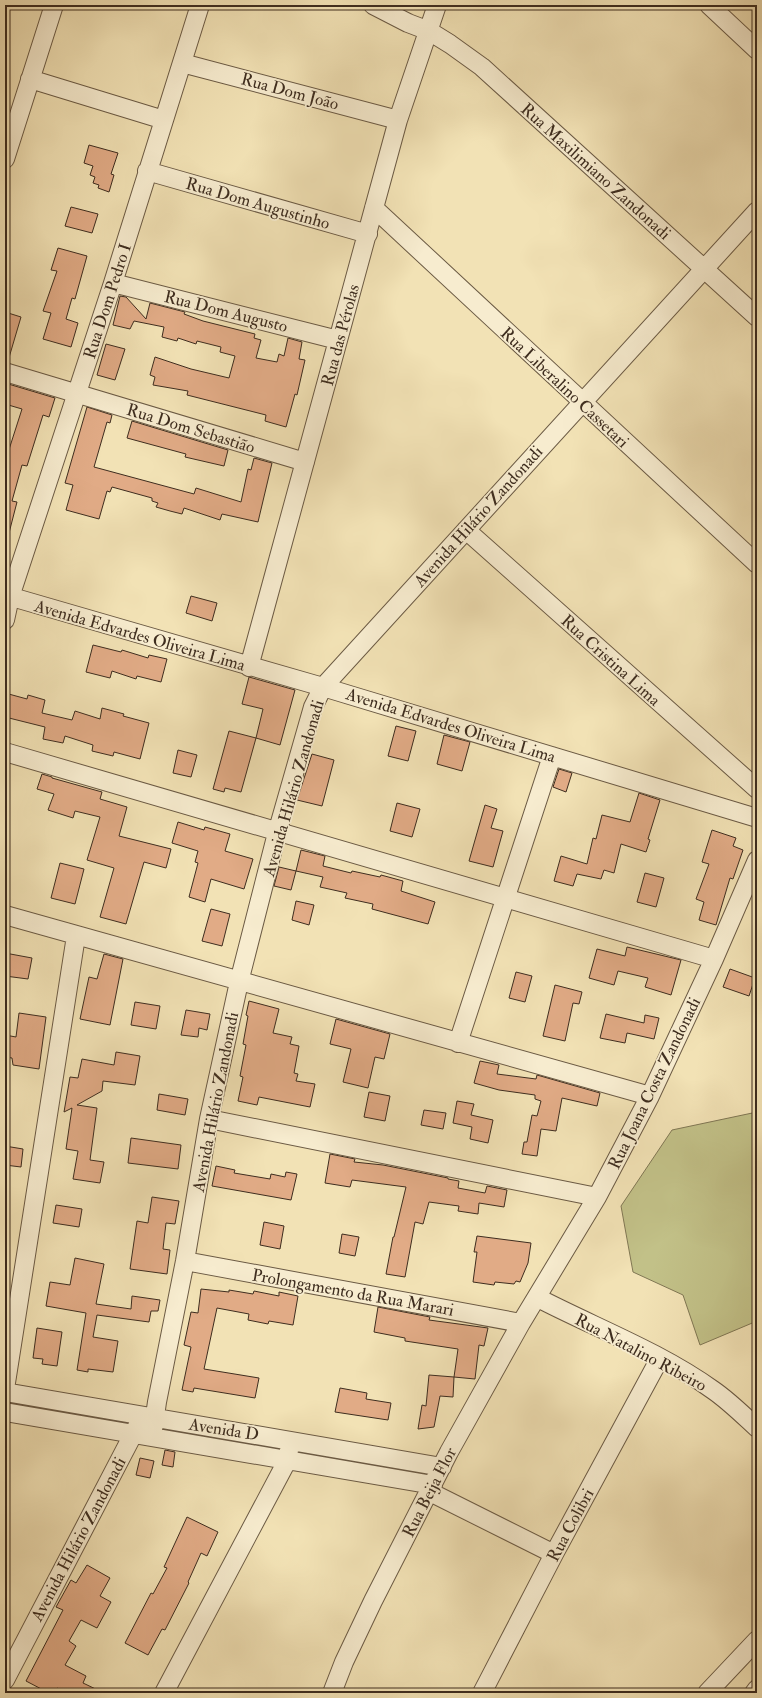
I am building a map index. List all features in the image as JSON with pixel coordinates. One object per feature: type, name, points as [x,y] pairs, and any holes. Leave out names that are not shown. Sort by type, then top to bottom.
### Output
[{"type":"street","points":[[5,159],[54,5]]},
{"type":"street","name":"Rua Dom Pedro I","points":[[5,620],[8,596],[77,394],[200,5]]},
{"type":"street","name":"Rua Maxilimiano Zandonadi","points":[[373,5],[429,32],[450,44],[482,67],[757,317]]},
{"type":"street","name":"Rua das Pérolas","points":[[249,667],[398,120],[437,5]]},
{"type":"street","points":[[709,5],[757,50]]},
{"type":"street","name":"Rua Dom João","points":[[182,63],[398,120]]},
{"type":"street","points":[[30,79],[164,120]]},
{"type":"street","name":"Rua Dom Augustinho","points":[[147,171],[368,234]]},
{"type":"street","name":"Rua Liberalino Cassetari","points":[[374,208],[757,564]]},
{"type":"street","name":"Avenida Hilário Zandonadi","points":[[152,1437],[152,1412],[185,1261],[209,1119],[239,982],[278,832],[313,707],[323,687],[757,210]]},
{"type":"street","name":"Rua Dom Augusto","points":[[113,283],[338,340]]},
{"type":"street","name":"Rua Dom Sebastião","points":[[5,372],[305,462]]},
{"type":"street","name":"Rua Cristina Lima","points":[[466,530],[757,789]]},
{"type":"street","name":"Avenida Edvardes Oliveira Lima","points":[[8,596],[249,667],[323,687],[757,818]]},
{"type":"street","points":[[5,752],[714,960]]},
{"type":"street","points":[[458,1043],[552,756]]},
{"type":"street","name":"Rua Joana Costa Zandonadi","points":[[538,1298],[597,1197],[650,1096],[714,960],[757,860]]},
{"type":"street","points":[[5,916],[650,1096]]},
{"type":"street","points":[[5,1388],[76,936]]},
{"type":"street","points":[[209,1119],[597,1197]]},
{"type":"street","name":"Prolongamento da Rua Marari","points":[[185,1261],[521,1323]]},
{"type":"street","name":"Rua Beija Flor","points":[[332,1693],[344,1662],[373,1601],[442,1467],[521,1323],[538,1298]]},
{"type":"street","name":"Rua Natalino Ribeiro","points":[[538,1298],[660,1358],[714,1390],[757,1428]]},
{"type":"street","name":"Rua Colibri","points":[[482,1693],[554,1554],[660,1358]]},
{"type":"street","name":"Avenida D","points":[[5,1392],[152,1412],[292,1440],[442,1467]]},
{"type":"street","points":[[5,1412],[134,1433],[432,1489],[554,1554]]},
{"type":"street","name":"Avenida Hilário Zandonadi","points":[[5,1680],[134,1433],[152,1412]]},
{"type":"street","points":[[164,1693],[287,1461],[292,1440]]},
{"type":"street","points":[[707,1693],[757,1640]]},
{"type":"street","points":[[754,1693],[757,1689]]},
{"type":"shaded area","points":[[757,1112],[757,1321],[700,1345],[683,1295],[633,1272],[621,1206],[672,1130]]},
{"type":"building","points":[[89,145],[118,153],[111,174],[114,175],[109,192],[98,188],[99,185],[93,183],[95,177],[90,175],[93,166],[84,163]]},
{"type":"building","points":[[71,207],[98,214],[92,233],[65,226]]},
{"type":"building","points":[[58,248],[87,256],[75,299],[72,298],[66,319],[78,323],[71,347],[43,339],[51,313],[43,311],[57,271],[51,270]]},
{"type":"building","points":[[120,296],[126,297],[146,319],[150,303],[185,312],[184,314],[203,321],[255,334],[254,338],[261,340],[256,358],[277,362],[279,354],[284,356],[288,338],[302,342],[299,359],[305,360],[297,395],[295,394],[286,427],[265,421],[266,415],[187,395],[188,391],[153,385],[155,377],[150,375],[155,357],[191,369],[229,378],[235,356],[220,352],[221,347],[197,341],[196,344],[178,338],[177,341],[162,337],[164,327],[134,321],[130,329],[113,325]]},
{"type":"building","points":[[5,312],[21,317],[8,361],[5,360]]},
{"type":"building","points":[[106,344],[125,349],[115,380],[97,375]]},
{"type":"building","points":[[5,383],[55,398],[49,417],[43,415],[27,466],[22,465],[12,501],[17,502],[9,533],[5,532],[5,462],[22,409],[5,404]]},
{"type":"building","points":[[87,407],[112,415],[110,423],[107,422],[94,467],[194,494],[196,488],[241,502],[248,469],[251,470],[254,458],[272,463],[258,522],[222,514],[220,520],[184,508],[182,514],[156,507],[158,503],[152,501],[152,498],[112,487],[110,492],[107,491],[99,519],[66,510],[73,485],[65,483]]},
{"type":"building","points":[[132,421],[228,450],[224,466],[185,457],[186,454],[127,438]]},
{"type":"building","points":[[191,596],[217,603],[212,621],[186,613]]},
{"type":"building","points":[[93,645],[121,652],[122,650],[148,658],[149,655],[167,659],[161,682],[137,676],[136,679],[112,671],[110,678],[86,672]]},
{"type":"building","points":[[249,677],[295,690],[280,745],[256,738],[263,709],[242,704]]},
{"type":"building","points":[[5,693],[27,699],[28,695],[45,700],[42,713],[72,720],[75,711],[100,719],[102,708],[124,714],[123,716],[149,723],[140,759],[114,752],[113,756],[92,751],[93,745],[65,736],[63,743],[43,739],[45,727],[5,717]]},
{"type":"building","points":[[396,726],[416,731],[408,761],[388,756]]},
{"type":"building","points":[[229,731],[256,738],[241,792],[225,788],[224,792],[213,789]]},
{"type":"building","points":[[444,735],[470,742],[462,771],[437,764]]},
{"type":"building","points":[[178,750],[197,755],[191,777],[173,773]]},
{"type":"building","points":[[312,754],[334,760],[322,806],[297,800]]},
{"type":"building","points":[[559,769],[572,773],[566,792],[553,787]]},
{"type":"building","points":[[42,774],[102,792],[100,799],[127,807],[119,836],[171,849],[166,868],[144,862],[126,924],[100,917],[114,868],[87,860],[100,817],[75,811],[73,818],[48,810],[54,794],[37,789]]},
{"type":"building","points":[[639,793],[660,800],[648,839],[650,840],[646,852],[621,844],[614,873],[604,870],[601,879],[577,874],[573,886],[554,881],[561,856],[587,864],[593,838],[596,839],[602,815],[630,822]]},
{"type":"building","points":[[397,803],[420,809],[412,837],[390,831]]},
{"type":"building","points":[[485,805],[497,809],[491,828],[503,831],[493,867],[469,861]]},
{"type":"building","points":[[178,822],[204,830],[205,827],[230,834],[225,851],[253,859],[244,889],[211,879],[205,902],[189,897],[198,863],[195,862],[198,851],[172,843]]},
{"type":"building","points":[[712,830],[736,838],[733,846],[743,850],[733,879],[730,878],[716,925],[699,920],[704,902],[696,899],[709,864],[702,862]]},
{"type":"building","points":[[301,850],[325,856],[323,866],[351,873],[352,871],[380,877],[381,875],[403,881],[401,891],[435,902],[428,924],[372,909],[373,904],[345,898],[347,893],[320,887],[323,877],[296,871]]},
{"type":"building","points":[[60,863],[84,869],[75,904],[51,898]]},
{"type":"building","points":[[279,867],[296,871],[291,890],[274,886]]},
{"type":"building","points":[[645,873],[664,878],[656,907],[637,902]]},
{"type":"building","points":[[296,901],[314,905],[309,925],[292,920]]},
{"type":"building","points":[[211,909],[230,914],[222,946],[202,941]]},
{"type":"building","points":[[627,947],[681,960],[671,995],[645,987],[648,978],[618,971],[614,985],[589,978],[597,949],[625,956]]},
{"type":"building","points":[[5,953],[32,958],[28,979],[5,976]]},
{"type":"building","points":[[104,954],[123,959],[110,1025],[80,1019],[89,977],[97,979]]},
{"type":"building","points":[[730,969],[755,978],[749,996],[723,987]]},
{"type":"building","points":[[516,972],[532,976],[525,1002],[509,998]]},
{"type":"building","points":[[555,985],[582,992],[579,1004],[573,1003],[565,1041],[543,1036]]},
{"type":"building","points":[[249,1001],[279,1009],[273,1033],[292,1037],[290,1044],[299,1046],[294,1073],[298,1074],[296,1081],[315,1084],[310,1107],[259,1097],[257,1105],[238,1101],[243,1077],[240,1076],[246,1045],[243,1044]]},
{"type":"building","points":[[135,1002],[160,1006],[156,1029],[131,1025]]},
{"type":"building","points":[[186,1010],[210,1014],[207,1030],[199,1028],[198,1037],[181,1035]]},
{"type":"building","points":[[19,1013],[46,1017],[39,1069],[13,1065],[12,1058],[5,1057],[5,1035],[16,1037]]},
{"type":"building","points":[[606,1014],[644,1023],[645,1015],[659,1018],[654,1039],[627,1033],[625,1043],[600,1038]]},
{"type":"building","points":[[336,1019],[390,1034],[384,1059],[375,1057],[368,1088],[343,1082],[351,1049],[330,1044]]},
{"type":"building","points":[[116,1052],[140,1056],[135,1085],[103,1081],[102,1091],[77,1105],[97,1108],[90,1160],[104,1162],[100,1183],[73,1179],[78,1151],[66,1149],[72,1108],[64,1112],[70,1077],[78,1078],[82,1059],[114,1065]]},
{"type":"building","points":[[480,1061],[499,1065],[497,1074],[536,1079],[537,1075],[600,1093],[597,1106],[562,1098],[556,1131],[541,1129],[537,1156],[522,1154],[524,1142],[527,1142],[532,1115],[537,1116],[541,1101],[535,1099],[535,1095],[499,1090],[474,1083]]},
{"type":"building","points":[[369,1092],[390,1096],[385,1121],[364,1117]]},
{"type":"building","points":[[159,1094],[188,1099],[185,1115],[157,1110]]},
{"type":"building","points":[[457,1101],[474,1104],[471,1115],[493,1120],[488,1143],[470,1139],[472,1127],[453,1123]]},
{"type":"building","points":[[424,1110],[446,1113],[443,1129],[421,1125]]},
{"type":"building","points":[[131,1138],[181,1145],[178,1169],[128,1163]]},
{"type":"building","points":[[5,1146],[23,1149],[21,1167],[5,1165]]},
{"type":"building","points":[[330,1154],[355,1159],[354,1162],[383,1165],[448,1178],[459,1181],[458,1188],[485,1193],[487,1186],[507,1190],[504,1207],[479,1203],[478,1214],[458,1211],[459,1206],[429,1202],[423,1224],[415,1222],[405,1277],[386,1274],[393,1237],[406,1187],[352,1180],[350,1187],[325,1183]]},
{"type":"building","points":[[216,1166],[235,1170],[234,1173],[270,1179],[271,1174],[285,1177],[286,1172],[297,1174],[291,1200],[212,1186]]},
{"type":"building","points":[[152,1197],[179,1201],[175,1224],[166,1223],[163,1249],[170,1250],[167,1274],[130,1269],[137,1221],[148,1223]]},
{"type":"building","points":[[56,1205],[82,1209],[79,1227],[53,1223]]},
{"type":"building","points":[[264,1222],[284,1226],[280,1249],[260,1245]]},
{"type":"building","points":[[342,1234],[359,1237],[355,1256],[339,1253]]},
{"type":"building","points":[[477,1236],[531,1243],[528,1263],[520,1282],[516,1281],[514,1284],[495,1282],[494,1285],[473,1282],[477,1252],[474,1252]]},
{"type":"building","points":[[75,1258],[104,1264],[96,1304],[131,1309],[132,1296],[160,1300],[158,1311],[151,1311],[149,1322],[97,1315],[93,1337],[118,1341],[113,1372],[88,1369],[88,1372],[77,1370],[86,1313],[46,1306],[50,1282],[70,1285]]},
{"type":"building","points":[[201,1289],[229,1292],[229,1290],[253,1294],[254,1291],[279,1296],[279,1292],[298,1296],[293,1325],[269,1321],[268,1324],[248,1320],[249,1314],[217,1308],[204,1369],[259,1378],[255,1398],[194,1388],[193,1392],[182,1390],[191,1347],[184,1345],[191,1312],[198,1313]]},
{"type":"building","points":[[378,1307],[430,1317],[429,1320],[488,1328],[484,1346],[479,1345],[475,1379],[454,1377],[458,1349],[405,1341],[405,1338],[374,1332]]},
{"type":"building","points":[[37,1328],[62,1332],[57,1366],[42,1364],[43,1359],[33,1358]]},
{"type":"building","points":[[429,1375],[454,1377],[453,1397],[440,1396],[434,1427],[418,1429],[422,1405],[426,1406]]},
{"type":"building","points":[[340,1388],[367,1393],[366,1399],[391,1403],[388,1420],[335,1412]]},
{"type":"building","points":[[165,1450],[175,1452],[173,1467],[162,1465]]},
{"type":"building","points":[[140,1458],[154,1461],[150,1478],[136,1475]]},
{"type":"building","points":[[187,1517],[218,1532],[207,1556],[201,1553],[188,1582],[189,1583],[165,1630],[162,1629],[148,1655],[125,1643],[151,1593],[153,1594],[167,1568],[164,1567]]},
{"type":"building","points":[[87,1565],[110,1578],[100,1596],[111,1602],[97,1628],[81,1620],[69,1641],[76,1646],[65,1665],[86,1676],[83,1683],[104,1693],[67,1693],[57,1688],[54,1693],[49,1693],[26,1681],[63,1610],[56,1607],[71,1580],[76,1583]]}]
